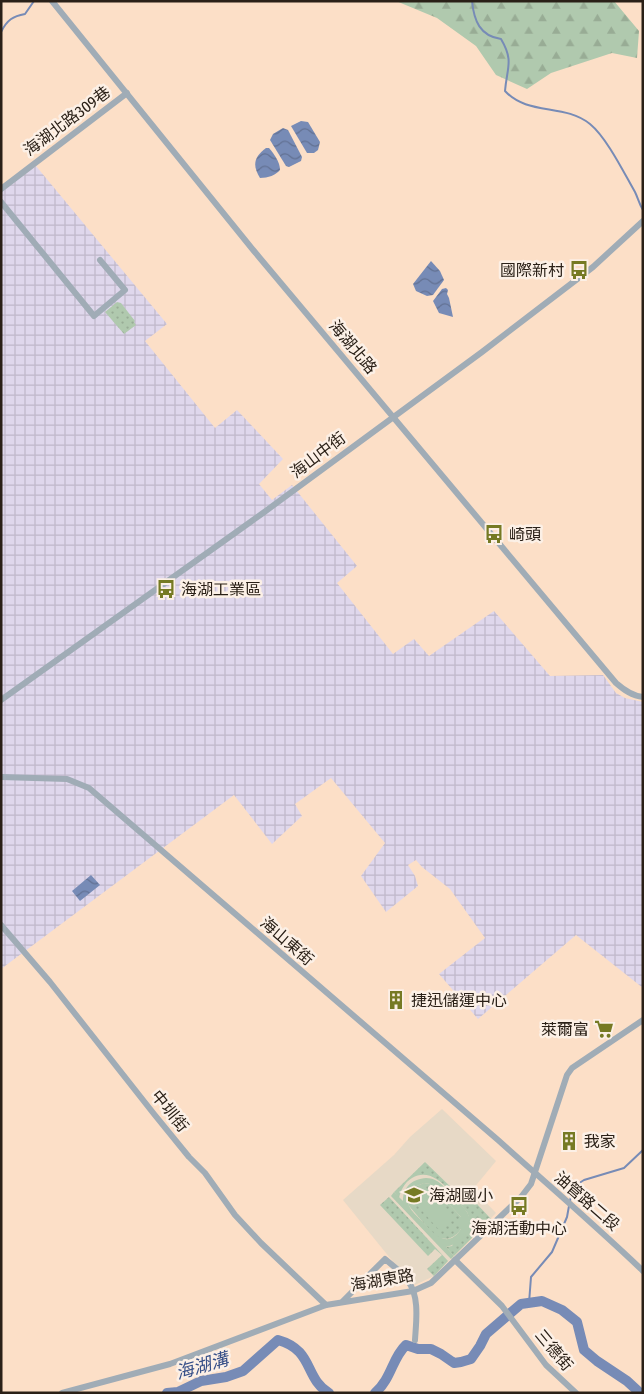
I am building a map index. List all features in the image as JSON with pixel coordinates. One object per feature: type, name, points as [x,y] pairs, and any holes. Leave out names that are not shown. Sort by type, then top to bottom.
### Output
[{"type":"street","name":"海湖北路","points":[[52,1],[254,251],[616,683],[625,691],[643,697]]},
{"type":"street","name":"海湖北路309巷","points":[[1,189],[127,93]]},
{"type":"street","points":[[1,202],[94,316],[126,290],[100,260]]},
{"type":"street","name":"海山中街","points":[[1,700],[263,513],[482,352],[593,267],[643,221]]},
{"type":"street","name":"海山東街","points":[[1,776],[67,779],[89,788],[535,1173]]},
{"type":"street","name":"中圳街","points":[[1,925],[50,982],[154,1114],[205,1173],[235,1215],[261,1243],[326,1305]]},
{"type":"street","name":"海湖東路","points":[[62,1393],[170,1364],[326,1305],[423,1288],[438,1278],[526,1192],[535,1173],[567,1075],[580,1061],[643,1020]]},
{"type":"street","name":"油管路二段","points":[[535,1173],[643,1271]]},
{"type":"street","points":[[342,1302],[385,1259],[409,1282],[413,1291],[416,1304],[415,1340]]},
{"type":"street","name":"三德街","points":[[455,1260],[502,1306],[546,1365],[576,1393]]},
{"type":"shaded area","name":"海湖工業區","points":[[36,166],[167,324],[145,341],[215,428],[237,410],[283,459],[259,484],[272,500],[292,485],[357,566],[337,583],[393,654],[414,639],[429,656],[494,611],[550,676],[603,675],[616,693],[625,698],[643,702],[643,988],[576,935],[478,1019],[439,974],[485,938],[450,889],[416,860],[408,865],[415,876],[418,886],[386,912],[361,876],[385,843],[331,778],[295,804],[302,816],[272,844],[234,795],[1,969],[1,192]]},
{"type":"shaded area","name":"海湖國小","points":[[442,1109],[496,1161],[473,1189],[496,1213],[434,1276],[415,1285],[390,1258],[343,1200]]},
{"type":"green space","points":[[396,1],[614,1],[639,31],[637,58],[612,53],[551,73],[527,89],[496,75],[476,46],[437,18]]},
{"type":"green space","points":[[117,302],[121,303],[136,325],[124,334],[105,312]]},
{"type":"green space","points":[[425,1162],[457,1193],[462,1188],[491,1219],[454,1256],[446,1247],[452,1246],[469,1217],[444,1184],[429,1175],[420,1175],[407,1182],[399,1198],[394,1192]]},
{"type":"green space","points":[[421,1179],[432,1179],[440,1183],[462,1205],[470,1218],[469,1230],[466,1235],[457,1243],[446,1247],[454,1256],[451,1259],[391,1196],[394,1192],[403,1201],[407,1187]],"holes":[[[424,1183],[430,1184],[461,1217],[461,1229],[451,1238],[446,1239],[436,1235],[409,1206],[408,1200],[412,1188]]]},
{"type":"green space","points":[[424,1183],[430,1184],[461,1217],[461,1229],[452,1237],[446,1239],[434,1235],[409,1206],[408,1200],[412,1188]]},
{"type":"green space","points":[[429,1193],[452,1218],[439,1230],[416,1204]]},
{"type":"green space","points":[[389,1197],[448,1261],[434,1276],[427,1269],[442,1255],[435,1249],[428,1256],[380,1205]]},
{"type":"water","points":[[301,121],[308,122],[320,142],[318,150],[314,153],[307,153],[291,126]]},
{"type":"water","points":[[283,128],[288,130],[302,157],[301,161],[289,167],[286,166],[270,140],[273,134]]},
{"type":"water","points":[[266,148],[269,148],[275,155],[280,170],[272,176],[260,178],[255,162]]},
{"type":"water","points":[[431,261],[440,271],[444,280],[433,295],[427,296],[416,291],[413,284]]},
{"type":"water","points":[[446,288],[453,317],[439,313],[433,301],[442,289]]},
{"type":"water","points":[[91,875],[100,885],[80,901],[72,891]]},
{"type":"waterway","points":[[1,32],[11,19],[25,14],[34,1]]},
{"type":"waterway","points":[[472,1],[474,15],[479,26],[488,35],[501,39],[505,47],[509,59],[505,91],[514,99],[524,104],[569,114],[590,124],[603,138],[615,156],[643,210]]},
{"type":"waterway","points":[[570,1201],[573,1187],[584,1180],[624,1168],[643,1150]]},
{"type":"waterway","points":[[529,1303],[531,1277],[552,1252],[567,1217],[569,1206]]},
{"type":"waterway","name":"海湖溝","points":[[375,1393],[385,1381],[401,1350],[406,1345],[418,1349],[431,1349],[454,1363],[471,1359],[486,1334],[521,1304],[542,1301],[562,1310],[577,1322],[584,1350],[627,1381],[640,1393]]},
{"type":"waterway","name":"海湖溝","points":[[167,1393],[178,1392],[201,1381],[226,1377],[243,1371],[278,1340],[298,1350],[321,1387],[329,1393]]},
{"type":"place","name":"國際新村","points":[[579,270]]},
{"type":"place","name":"崎頭","points":[[494,534]]},
{"type":"place","name":"海湖工業區","points":[[166,589]]},
{"type":"place","name":"捷迅儲運中心","points":[[396,1000]]},
{"type":"place","name":"萊爾富","points":[[604,1029]]},
{"type":"place","name":"我家","points":[[569,1141]]},
{"type":"place","name":"海湖國小","points":[[414,1195]]},
{"type":"place","name":"海湖活動中心","points":[[519,1206]]}]
